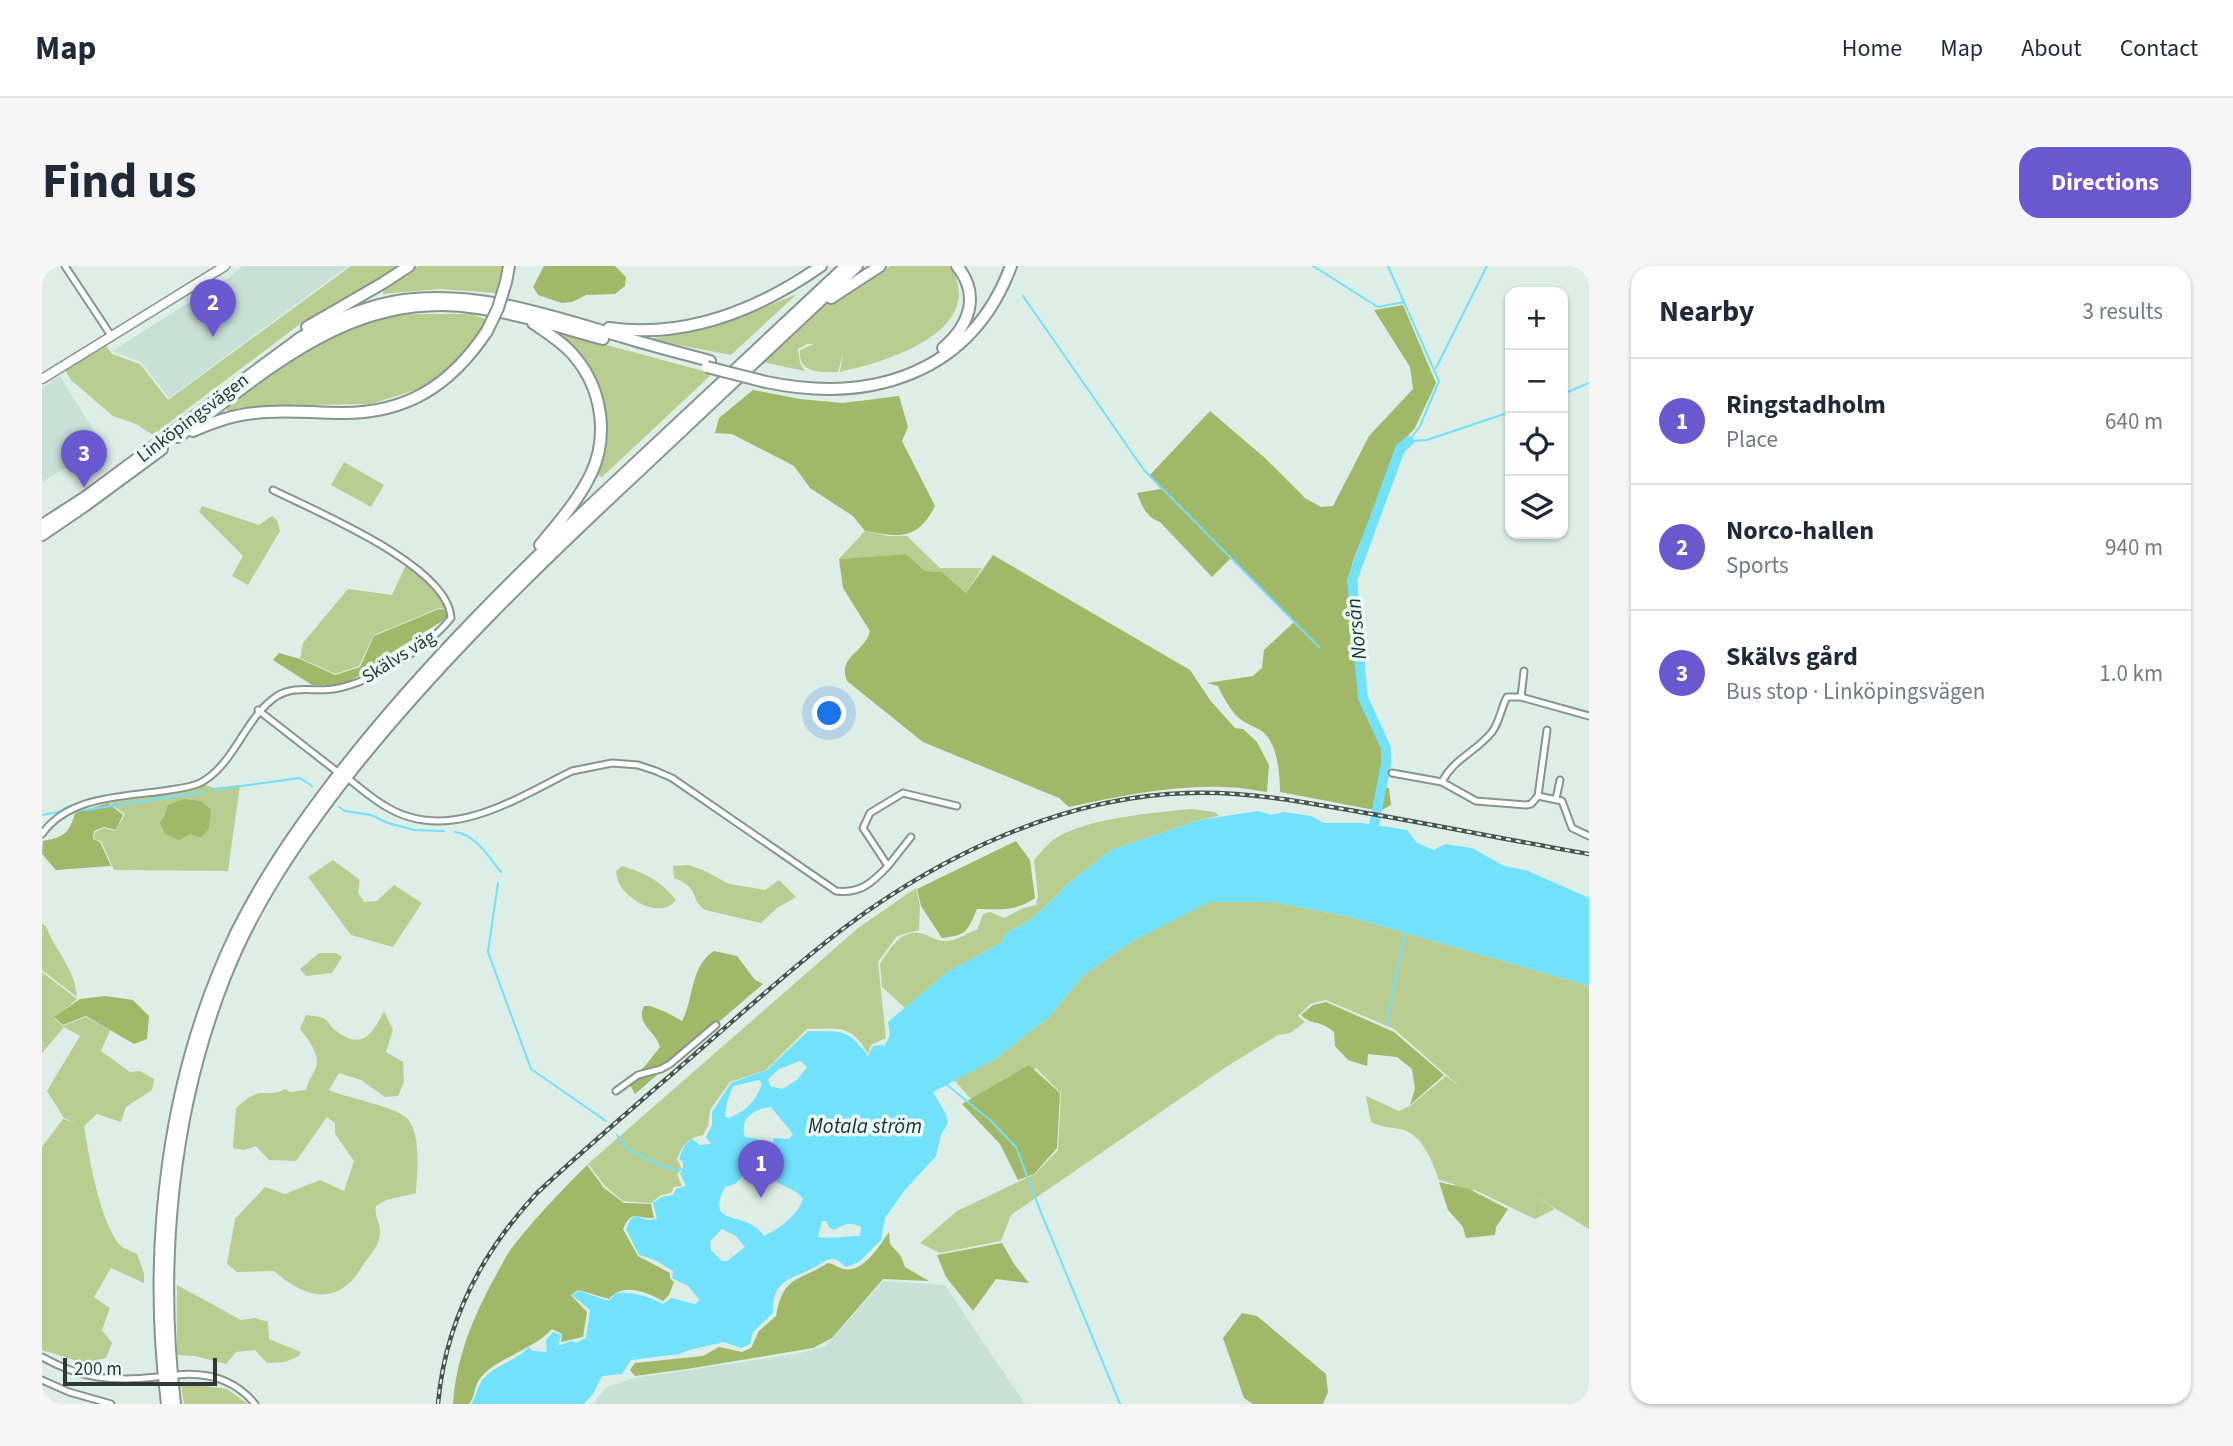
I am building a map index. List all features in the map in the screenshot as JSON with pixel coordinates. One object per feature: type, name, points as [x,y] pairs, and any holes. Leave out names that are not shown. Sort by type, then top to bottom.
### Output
[{"type":"highway","points":[[273,356],[306,327],[383,284],[409,266]]},
{"type":"highway","points":[[177,437],[225,419],[256,413],[356,413],[403,404],[429,391],[454,373],[487,331],[498,307],[509,266]]},
{"type":"highway","points":[[575,323],[615,329],[655,330],[716,320],[773,296],[821,266]]},
{"type":"highway","points":[[167,1404],[162,1362],[161,1253],[167,1176],[184,1081],[218,974],[251,904],[281,852],[320,798],[401,698],[461,632],[517,575],[846,266]]},
{"type":"highway","points":[[175,1404],[169,1338],[168,1261],[181,1136],[206,1030],[225,976],[258,907],[288,856],[378,737],[439,666],[581,525],[857,266]]},
{"type":"highway","points":[[798,322],[880,266]]},
{"type":"highway","points":[[767,379],[848,383],[879,378],[918,363],[950,341],[965,324],[969,313],[970,292],[967,281],[957,266]]},
{"type":"highway","points":[[374,310],[455,305],[478,307],[811,389],[855,389],[912,373],[942,356],[976,326],[999,294],[1011,266]]},
{"type":"highway","points":[[273,356],[318,328],[405,300],[454,298],[489,302],[575,323],[709,364]]},
{"type":"highway","name":"Linköpingsvägen","points":[[42,535],[304,344],[374,310]]},
{"type":"highway","points":[[517,575],[583,488],[598,457],[601,433],[598,401],[587,373],[565,347],[524,318]]},
{"type":"highway","name":"Linköpingsvägen","points":[[42,525],[92,492],[273,356]]},
{"type":"street","points":[[65,266],[112,337]]},
{"type":"street","points":[[42,379],[225,266]]},
{"type":"street","name":"Skälvs väg","points":[[42,834],[58,817],[80,805],[200,782],[222,764],[258,710],[279,695],[298,689],[336,688],[369,678],[403,658],[452,618],[451,610],[439,589],[428,576],[406,560],[273,490]]},
{"type":"street","points":[[1519,697],[1524,671]]},
{"type":"street","points":[[1441,782],[1453,764],[1472,752],[1490,734],[1498,722],[1507,697],[1519,697],[1589,716]]},
{"type":"street","points":[[258,710],[335,769]]},
{"type":"street","points":[[1392,773],[1441,782],[1476,801],[1531,804],[1538,796],[1547,730]]},
{"type":"street","points":[[350,780],[386,807],[408,817],[449,822],[473,817],[587,766],[612,763],[638,765],[671,778],[836,891],[865,888],[888,866],[911,837]]},
{"type":"street","points":[[1556,799],[1560,780]]},
{"type":"street","points":[[888,866],[863,828],[870,813],[903,793],[957,806]]},
{"type":"street","points":[[1538,796],[1562,801],[1572,828],[1589,836]]},
{"type":"street","points":[[616,1091],[638,1075],[670,1064],[716,1025]]},
{"type":"street","points":[[42,1357],[83,1376],[110,1380],[157,1377]]},
{"type":"street","points":[[177,1375],[194,1373],[216,1377],[240,1390],[255,1404]]},
{"type":"street","points":[[42,1380],[69,1392],[111,1404]]},
{"type":"shaded area","points":[[242,266],[348,266],[169,398],[141,362],[112,351],[228,278]]},
{"type":"shaded area","points":[[60,376],[103,446],[42,482],[42,388]]},
{"type":"shaded area","points":[[883,1281],[945,1285],[1025,1404],[593,1404],[607,1387],[635,1378],[796,1354],[826,1346]]},
{"type":"green space","points":[[351,266],[400,266],[304,321],[153,435],[136,424],[113,416],[71,380],[65,370],[106,346],[112,354],[140,364],[168,400]]},
{"type":"green space","points":[[418,266],[504,266],[497,293],[439,289],[383,294],[383,288]]},
{"type":"green space","points":[[544,266],[615,266],[626,277],[625,286],[615,294],[586,295],[572,302],[562,303],[538,295],[533,287]]},
{"type":"green space","points":[[891,266],[953,268],[959,295],[955,311],[944,326],[930,338],[893,357],[840,372],[843,353],[838,372],[806,368],[800,358],[800,350],[814,344],[798,349],[800,363],[805,371],[762,362],[825,305]]},
{"type":"green space","points":[[797,294],[731,355],[647,339],[705,327]]},
{"type":"green space","points":[[1403,305],[1436,383],[1415,428],[1398,447],[1353,561],[1348,582],[1360,697],[1382,743],[1380,787],[1389,788],[1391,805],[1380,811],[1280,792],[1278,762],[1270,741],[1264,733],[1235,714],[1218,686],[1207,683],[1253,676],[1262,668],[1264,650],[1294,622],[1231,558],[1212,577],[1160,522],[1148,514],[1137,493],[1161,489],[1149,476],[1210,411],[1265,458],[1305,498],[1321,507],[1333,506],[1369,436],[1413,389],[1410,367],[1374,310]]},
{"type":"green space","points":[[411,314],[472,314],[488,320],[459,361],[422,388],[371,404],[238,408],[229,413],[226,408],[315,346],[334,336],[374,320]]},
{"type":"green space","points":[[562,333],[707,372],[710,376],[602,477],[598,475],[606,445],[607,415],[600,390],[586,360],[559,337]]},
{"type":"green space","points":[[753,390],[800,399],[843,403],[899,396],[908,427],[902,441],[935,506],[928,517],[921,526],[906,534],[888,535],[865,531],[853,516],[810,488],[794,466],[732,434],[715,433],[719,418]]},
{"type":"green space","points":[[344,462],[384,485],[371,507],[331,485]]},
{"type":"green space","points":[[202,506],[259,525],[272,516],[277,520],[280,531],[248,585],[232,576],[243,556],[199,512]]},
{"type":"green space","points":[[865,531],[888,536],[907,536],[940,568],[982,568],[966,593],[942,572],[925,571],[906,554],[839,559]]},
{"type":"green space","points":[[906,554],[925,571],[942,572],[966,593],[993,555],[1190,670],[1210,700],[1235,728],[1243,729],[1257,742],[1269,765],[1267,792],[1229,787],[1185,788],[1127,795],[1069,807],[1059,798],[923,742],[847,681],[845,673],[849,660],[863,645],[870,631],[843,588],[839,559]]},
{"type":"green space","points":[[406,565],[426,579],[448,609],[439,608],[374,635],[359,666],[335,674],[300,658],[303,643],[348,589],[392,595]]},
{"type":"green space","points":[[439,609],[449,610],[447,618],[363,674],[340,685],[312,685],[273,660],[279,653],[335,675],[360,667],[374,636]]},
{"type":"green space","points":[[204,784],[213,788],[240,785],[228,871],[114,870],[101,841],[94,839],[95,832],[104,828],[116,831],[125,814],[109,803],[180,791]]},
{"type":"green space","points":[[184,799],[201,801],[211,810],[209,828],[201,838],[190,834],[179,840],[165,834],[160,823],[168,805]]},
{"type":"green space","points":[[108,803],[123,815],[116,830],[104,827],[94,831],[93,839],[100,842],[111,866],[56,870],[42,854],[43,841],[65,833],[75,813]]},
{"type":"green space","points":[[1191,809],[1215,812],[1219,816],[1199,820],[1111,850],[1070,882],[1043,909],[1024,924],[1006,933],[1001,943],[947,972],[905,1008],[882,987],[880,964],[893,945],[904,936],[918,933],[936,940],[952,940],[977,930],[983,914],[990,912],[1004,918],[1023,908],[1036,905],[1038,896],[1034,860],[1053,840],[1083,826],[1100,822]]},
{"type":"green space","points":[[1016,841],[1030,860],[1035,898],[1014,908],[977,909],[965,931],[942,938],[921,906],[917,889]]},
{"type":"green space","points":[[333,860],[360,880],[358,892],[364,902],[377,901],[394,885],[422,903],[393,947],[351,935],[308,877]]},
{"type":"green space","points":[[688,865],[729,884],[765,890],[779,880],[796,897],[777,908],[761,923],[705,910],[692,890],[674,878],[673,866]]},
{"type":"green space","points":[[622,866],[652,878],[676,900],[670,906],[653,908],[629,896],[618,882],[616,871]]},
{"type":"green space","points":[[916,888],[920,906],[919,930],[897,936],[878,962],[886,1038],[871,1045],[868,1054],[849,1032],[807,1029],[766,1070],[730,1082],[710,1110],[708,1126],[703,1135],[689,1140],[679,1154],[677,1159],[682,1169],[677,1174],[682,1186],[674,1187],[671,1193],[661,1195],[651,1203],[623,1201],[605,1186],[588,1164],[858,928]]},
{"type":"green space","points":[[1209,902],[1273,902],[1350,917],[1589,986],[1589,1229],[1530,1193],[1555,1209],[1535,1219],[1475,1190],[1455,1189],[1454,1184],[1439,1180],[1422,1144],[1411,1133],[1371,1122],[1366,1096],[1399,1111],[1410,1106],[1446,1076],[1461,1088],[1394,1029],[1326,1000],[1310,1004],[1298,1016],[1305,1022],[1290,1033],[1278,1035],[1229,1065],[1011,1215],[1001,1241],[940,1253],[920,1243],[957,1211],[1035,1174],[1058,1150],[1061,1093],[1036,1068],[971,1099],[954,1080],[994,1060],[1049,1017],[1083,976],[1131,942]]},
{"type":"green space","points":[[42,924],[46,926],[69,968],[77,997],[42,970]]},
{"type":"green space","points":[[714,951],[737,956],[755,980],[763,984],[635,1094],[628,1081],[660,1047],[642,1018],[644,1006],[666,1012],[682,1021],[696,974],[706,957]]},
{"type":"green space","points":[[319,953],[336,953],[342,957],[332,973],[306,976],[300,969]]},
{"type":"green space","points":[[42,972],[77,999],[54,1018],[63,1026],[86,1017],[110,1030],[101,1051],[130,1072],[140,1071],[154,1079],[152,1090],[126,1107],[121,1122],[97,1114],[84,1126],[105,1218],[118,1243],[137,1254],[144,1273],[144,1283],[111,1268],[94,1297],[110,1308],[102,1330],[112,1343],[106,1358],[84,1363],[42,1350],[42,1147],[63,1119],[76,1123],[64,1118],[47,1091],[80,1036],[64,1027],[42,1053]]},
{"type":"green space","points":[[105,996],[133,1000],[149,1016],[147,1039],[134,1044],[86,1016],[63,1025],[54,1017],[80,999]]},
{"type":"green space","points":[[1326,1002],[1394,1032],[1444,1075],[1410,1105],[1415,1089],[1412,1069],[1397,1057],[1368,1054],[1367,1066],[1348,1060],[1335,1046],[1334,1032],[1301,1015],[1313,1005]]},
{"type":"green space","points":[[384,1011],[393,1030],[386,1052],[403,1062],[404,1082],[398,1096],[385,1097],[361,1080],[339,1073],[329,1090],[405,1116],[416,1138],[416,1193],[386,1200],[376,1206],[380,1229],[377,1245],[353,1279],[339,1290],[329,1294],[310,1293],[291,1284],[274,1271],[237,1272],[227,1264],[235,1219],[265,1187],[285,1194],[320,1180],[344,1191],[354,1161],[335,1134],[335,1123],[327,1117],[296,1161],[269,1160],[256,1146],[244,1150],[233,1148],[236,1108],[258,1093],[274,1093],[285,1089],[290,1092],[306,1090],[317,1059],[300,1029],[306,1015],[323,1018],[344,1036],[359,1040],[370,1033]]},
{"type":"green space","points":[[1029,1065],[1060,1093],[1057,1148],[1034,1174],[1018,1180],[1000,1144],[962,1104]]},
{"type":"green space","points":[[587,1165],[604,1188],[624,1203],[651,1204],[654,1218],[632,1217],[623,1229],[638,1256],[670,1273],[674,1282],[669,1295],[663,1301],[642,1292],[628,1290],[609,1299],[578,1290],[571,1295],[587,1312],[583,1337],[561,1342],[562,1334],[552,1329],[483,1375],[469,1404],[453,1404],[458,1370],[467,1338],[504,1260],[532,1224]]},
{"type":"green space","points":[[1439,1182],[1469,1189],[1508,1209],[1496,1227],[1495,1235],[1466,1238],[1463,1227],[1448,1210]]},
{"type":"green space","points":[[889,1232],[890,1244],[901,1256],[905,1267],[929,1281],[883,1279],[832,1338],[813,1348],[687,1369],[635,1376],[630,1370],[635,1363],[703,1356],[719,1347],[742,1352],[751,1348],[759,1331],[776,1316],[787,1287],[828,1263],[843,1269],[857,1267],[870,1257]]},
{"type":"green space","points":[[1002,1243],[1029,1283],[996,1279],[973,1311],[946,1277],[937,1255]]},
{"type":"green space","points":[[177,1285],[241,1320],[255,1318],[268,1322],[269,1339],[301,1352],[299,1356],[285,1362],[267,1363],[255,1350],[236,1352],[226,1364],[195,1356],[177,1355]]},
{"type":"green space","points":[[1242,1313],[1257,1316],[1326,1374],[1328,1392],[1323,1404],[1253,1404],[1244,1398],[1223,1338]]},
{"type":"green space","points":[[181,1385],[227,1389],[248,1404],[184,1404]]},
{"type":"water","name":"Motala ström","points":[[1258,811],[1271,815],[1284,812],[1311,816],[1324,823],[1362,823],[1407,830],[1417,843],[1434,850],[1445,844],[1472,848],[1504,866],[1528,871],[1589,898],[1589,986],[1350,917],[1273,902],[1210,902],[1131,942],[1083,976],[1049,1017],[994,1060],[933,1092],[946,1114],[948,1123],[941,1135],[936,1156],[904,1191],[885,1218],[881,1240],[859,1262],[846,1267],[836,1260],[828,1260],[785,1282],[776,1293],[773,1313],[753,1332],[750,1344],[741,1348],[724,1342],[680,1354],[631,1360],[622,1374],[602,1376],[593,1394],[584,1404],[471,1404],[487,1375],[529,1347],[533,1351],[547,1352],[546,1340],[553,1332],[561,1335],[558,1346],[586,1338],[590,1310],[572,1295],[579,1291],[609,1301],[616,1293],[640,1295],[663,1304],[671,1298],[695,1304],[700,1300],[688,1286],[672,1278],[673,1271],[655,1260],[639,1255],[626,1229],[635,1216],[648,1220],[657,1219],[653,1203],[686,1186],[680,1173],[683,1170],[683,1162],[679,1159],[682,1150],[692,1139],[700,1145],[711,1144],[706,1137],[712,1125],[712,1112],[731,1083],[767,1070],[808,1031],[842,1033],[854,1040],[868,1056],[873,1046],[885,1045],[890,1035],[888,1022],[947,972],[1001,943],[1006,933],[1024,924],[1043,909],[1070,882],[1111,850],[1199,820]],"holes":[[[800,1061],[807,1067],[797,1080],[782,1089],[770,1086],[768,1079],[779,1069]],[[759,1080],[762,1084],[749,1105],[729,1118],[725,1117],[733,1086]],[[771,1107],[793,1134],[789,1139],[774,1138],[771,1147],[757,1139],[745,1137],[746,1120],[759,1110]],[[745,1174],[767,1175],[803,1199],[797,1211],[787,1221],[764,1236],[748,1223],[721,1212],[720,1199],[725,1187],[735,1184]],[[822,1221],[826,1221],[834,1230],[847,1224],[861,1227],[860,1236],[818,1237]],[[722,1229],[736,1236],[745,1247],[727,1261],[722,1261],[711,1250],[710,1241]]]},
{"type":"waterway","points":[[1313,266],[1378,307],[1404,302]]},
{"type":"waterway","points":[[1388,266],[1439,381],[1420,426],[1409,441]]},
{"type":"waterway","points":[[1436,368],[1487,266]]},
{"type":"waterway","points":[[1023,296],[1144,470],[1319,647]]},
{"type":"waterway","points":[[1568,392],[1589,383]]},
{"type":"waterway","points":[[1411,441],[1427,440],[1507,413]]},
{"type":"waterway","name":"Norsån","points":[[1374,825],[1386,764],[1386,748],[1363,698],[1352,580],[1400,449],[1409,441]]},
{"type":"waterway","points":[[212,790],[300,778],[312,786]]},
{"type":"waterway","points":[[78,811],[205,792]]},
{"type":"waterway","points":[[42,815],[58,812],[72,805]]},
{"type":"waterway","points":[[339,807],[414,830],[444,831]]},
{"type":"waterway","points":[[455,832],[475,842],[501,872]]},
{"type":"waterway","points":[[498,883],[488,952],[531,1069],[606,1121]]},
{"type":"waterway","points":[[1386,1025],[1405,933]]},
{"type":"waterway","points":[[946,1084],[990,1120],[1016,1147],[1120,1404]]},
{"type":"waterway","points":[[617,1135],[627,1149],[663,1167],[683,1170]]},
{"type":"railway","points":[[438,1404],[449,1345],[470,1290],[499,1239],[537,1193],[826,942],[882,901],[963,854],[1006,834],[1096,805],[1189,793],[1253,795],[1296,801],[1589,854]]},
{"type":"place","name":"Norco-hallen","points":[[213,337]]},
{"type":"place","name":"Skälvs gård","points":[[84,488]]},
{"type":"place","name":"Ringstadholm","points":[[761,1198]]}]
